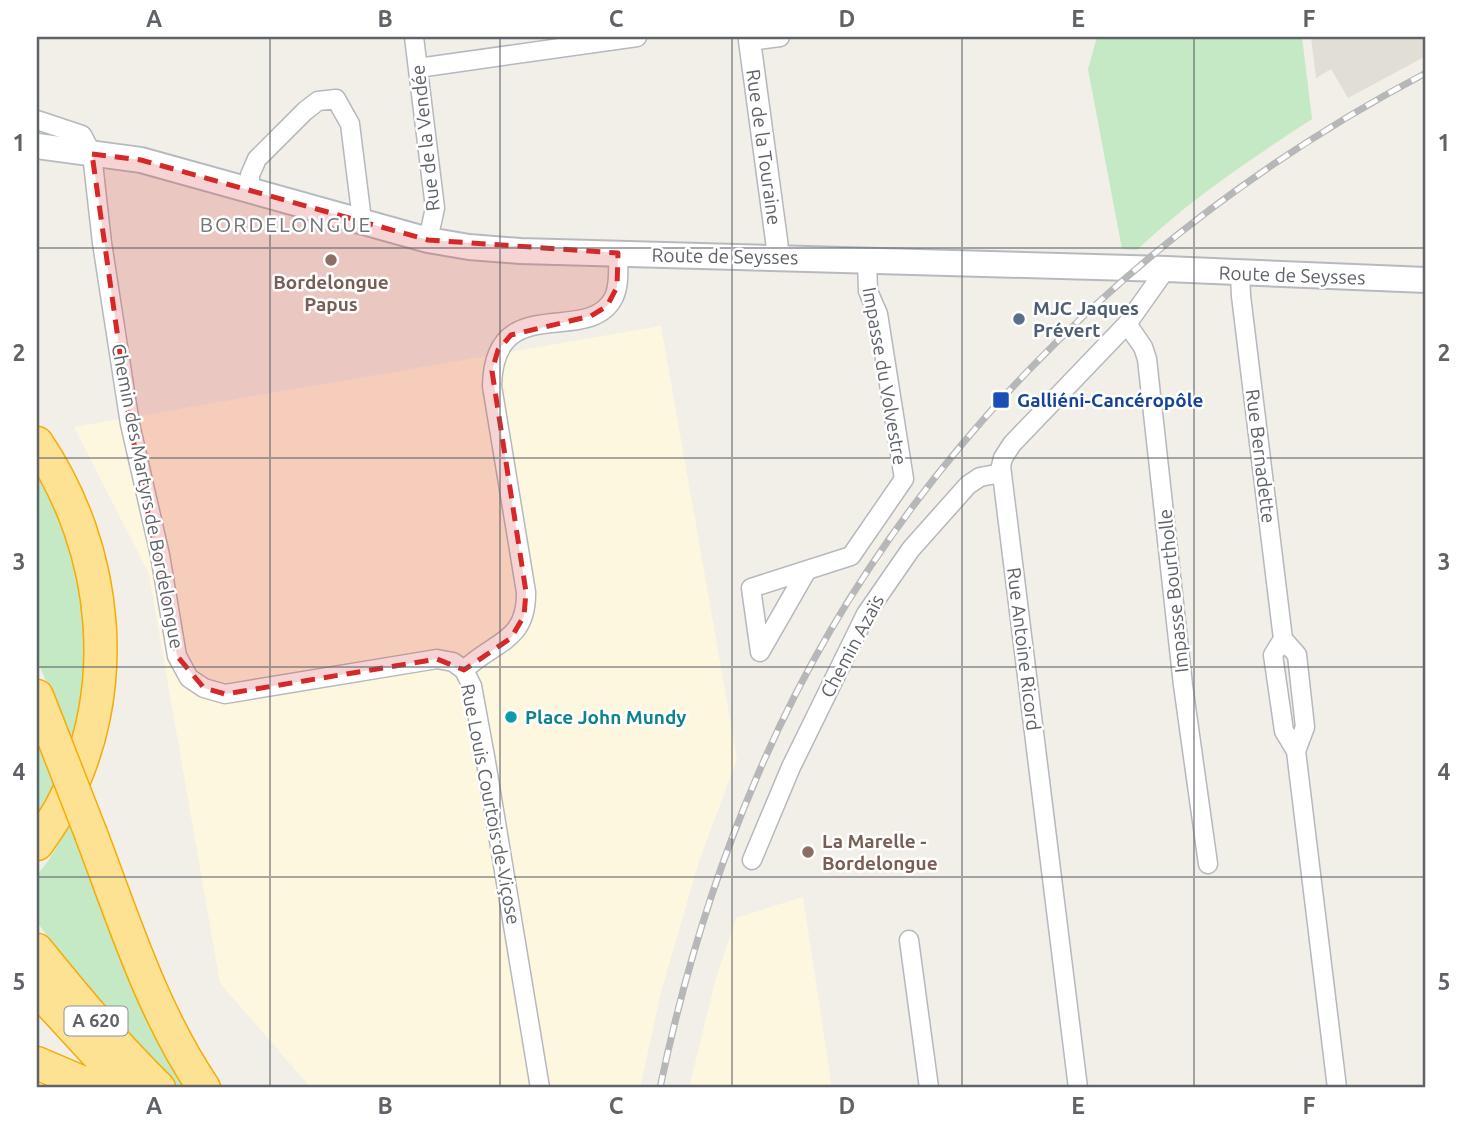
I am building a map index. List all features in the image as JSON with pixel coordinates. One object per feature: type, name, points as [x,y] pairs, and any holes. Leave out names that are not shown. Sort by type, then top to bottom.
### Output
[{"type":"highway","points":[[37,443],[70,499],[84,535],[100,614],[100,660],[98,694],[89,736],[76,775],[60,809],[37,844]]},
{"type":"highway","points":[[42,710],[162,1016],[186,1063],[204,1088]]},
{"type":"highway","name":"A 620","points":[[37,950],[76,999],[159,1088]]},
{"type":"highway","name":"A 620","points":[[37,989],[58,1015],[128,1088]]},
{"type":"highway","points":[[37,1063],[90,1088]]},
{"type":"main road","name":"Route de Seysses","points":[[37,146],[129,158],[428,240],[470,247],[520,251],[1166,269],[1426,280]]},
{"type":"street","name":"Rue de la Vendée","points":[[414,37],[435,208],[428,240]]},
{"type":"street","points":[[418,68],[637,37]]},
{"type":"street","points":[[749,39],[780,37]]},
{"type":"street","name":"Rue de la Touraine","points":[[749,39],[777,244],[776,257]]},
{"type":"street","points":[[250,191],[250,175],[257,159],[318,101],[336,99],[350,124],[361,212],[359,221]]},
{"type":"street","points":[[37,120],[82,135],[92,154]]},
{"type":"street","name":"Chemin des Martyrs de Bordelongue","points":[[92,154],[102,243],[132,437],[160,555],[177,656],[189,678],[204,688],[225,694],[437,659],[453,662],[464,670]]},
{"type":"street","name":"Rue Louis Courtois de Viçose","points":[[540,1088],[486,762],[472,686],[464,670],[510,638],[524,617],[526,605],[492,386],[492,371],[498,350],[511,335],[524,329],[600,313],[614,297],[617,287],[618,253]]},
{"type":"street","name":"Impasse du Volvestre","points":[[807,569],[851,556],[904,479],[877,314],[868,291],[867,260]]},
{"type":"street","name":"Rue Antoine Ricord","points":[[1078,1088],[1001,473],[1003,458],[1018,436],[1127,324],[1166,269]]},
{"type":"street","name":"Rue Bernadette","points":[[1240,273],[1283,639],[1297,656],[1305,727],[1296,751],[1337,1088]]},
{"type":"street","name":"Impasse Bourtholle","points":[[1127,324],[1143,347],[1147,359],[1183,685],[1208,864]]},
{"type":"street","name":"Chemin Azaïs","points":[[752,860],[797,755],[866,614],[911,550],[968,485],[980,477],[1001,473]]},
{"type":"street","points":[[909,940],[929,1088]]},
{"type":"highlighted area","points":[[92,154],[141,160],[428,240],[618,253],[617,287],[607,306],[591,316],[511,335],[498,350],[492,371],[526,592],[524,616],[511,638],[464,670],[437,659],[225,694],[204,688],[177,656],[130,424]]},
{"type":"shaded area","points":[[1311,37],[1426,37],[1426,56],[1348,98],[1331,69],[1316,78]]},
{"type":"shaded area","points":[[661,326],[737,759],[699,861],[661,992],[640,1088],[311,1088],[220,983],[149,574],[74,427]]},
{"type":"shaded area","points":[[803,897],[832,1088],[689,1088],[715,982],[736,918]]},
{"type":"green space","points":[[1097,37],[1302,37],[1312,119],[1200,197],[1137,250],[1122,249],[1088,69]]},
{"type":"green space","points":[[37,461],[78,559],[88,664],[75,733],[69,739],[37,659]]},
{"type":"green space","points":[[37,732],[56,786],[37,820]]},
{"type":"green space","points":[[71,822],[189,1088],[180,1088],[130,1038],[37,922],[37,875]]},
{"type":"railway","points":[[660,1088],[700,931],[756,779],[810,667],[874,561],[948,461],[1030,369],[1120,283],[1217,205],[1319,135],[1426,73]]},
{"type":"place","name":"Bordelongue Papus","points":[[331,260]]},
{"type":"place","name":"MJC Jaques Prévert","points":[[1019,319]]},
{"type":"place","name":"Galliéni-Cancéropôle","points":[[1001,400]]},
{"type":"place","name":"Place John Mundy","points":[[511,717]]},
{"type":"place","name":"La Marelle - Bordelongue","points":[[808,852]]},
{"type":"district","name":"BORDELONGUE","points":[[286,225]]}]
